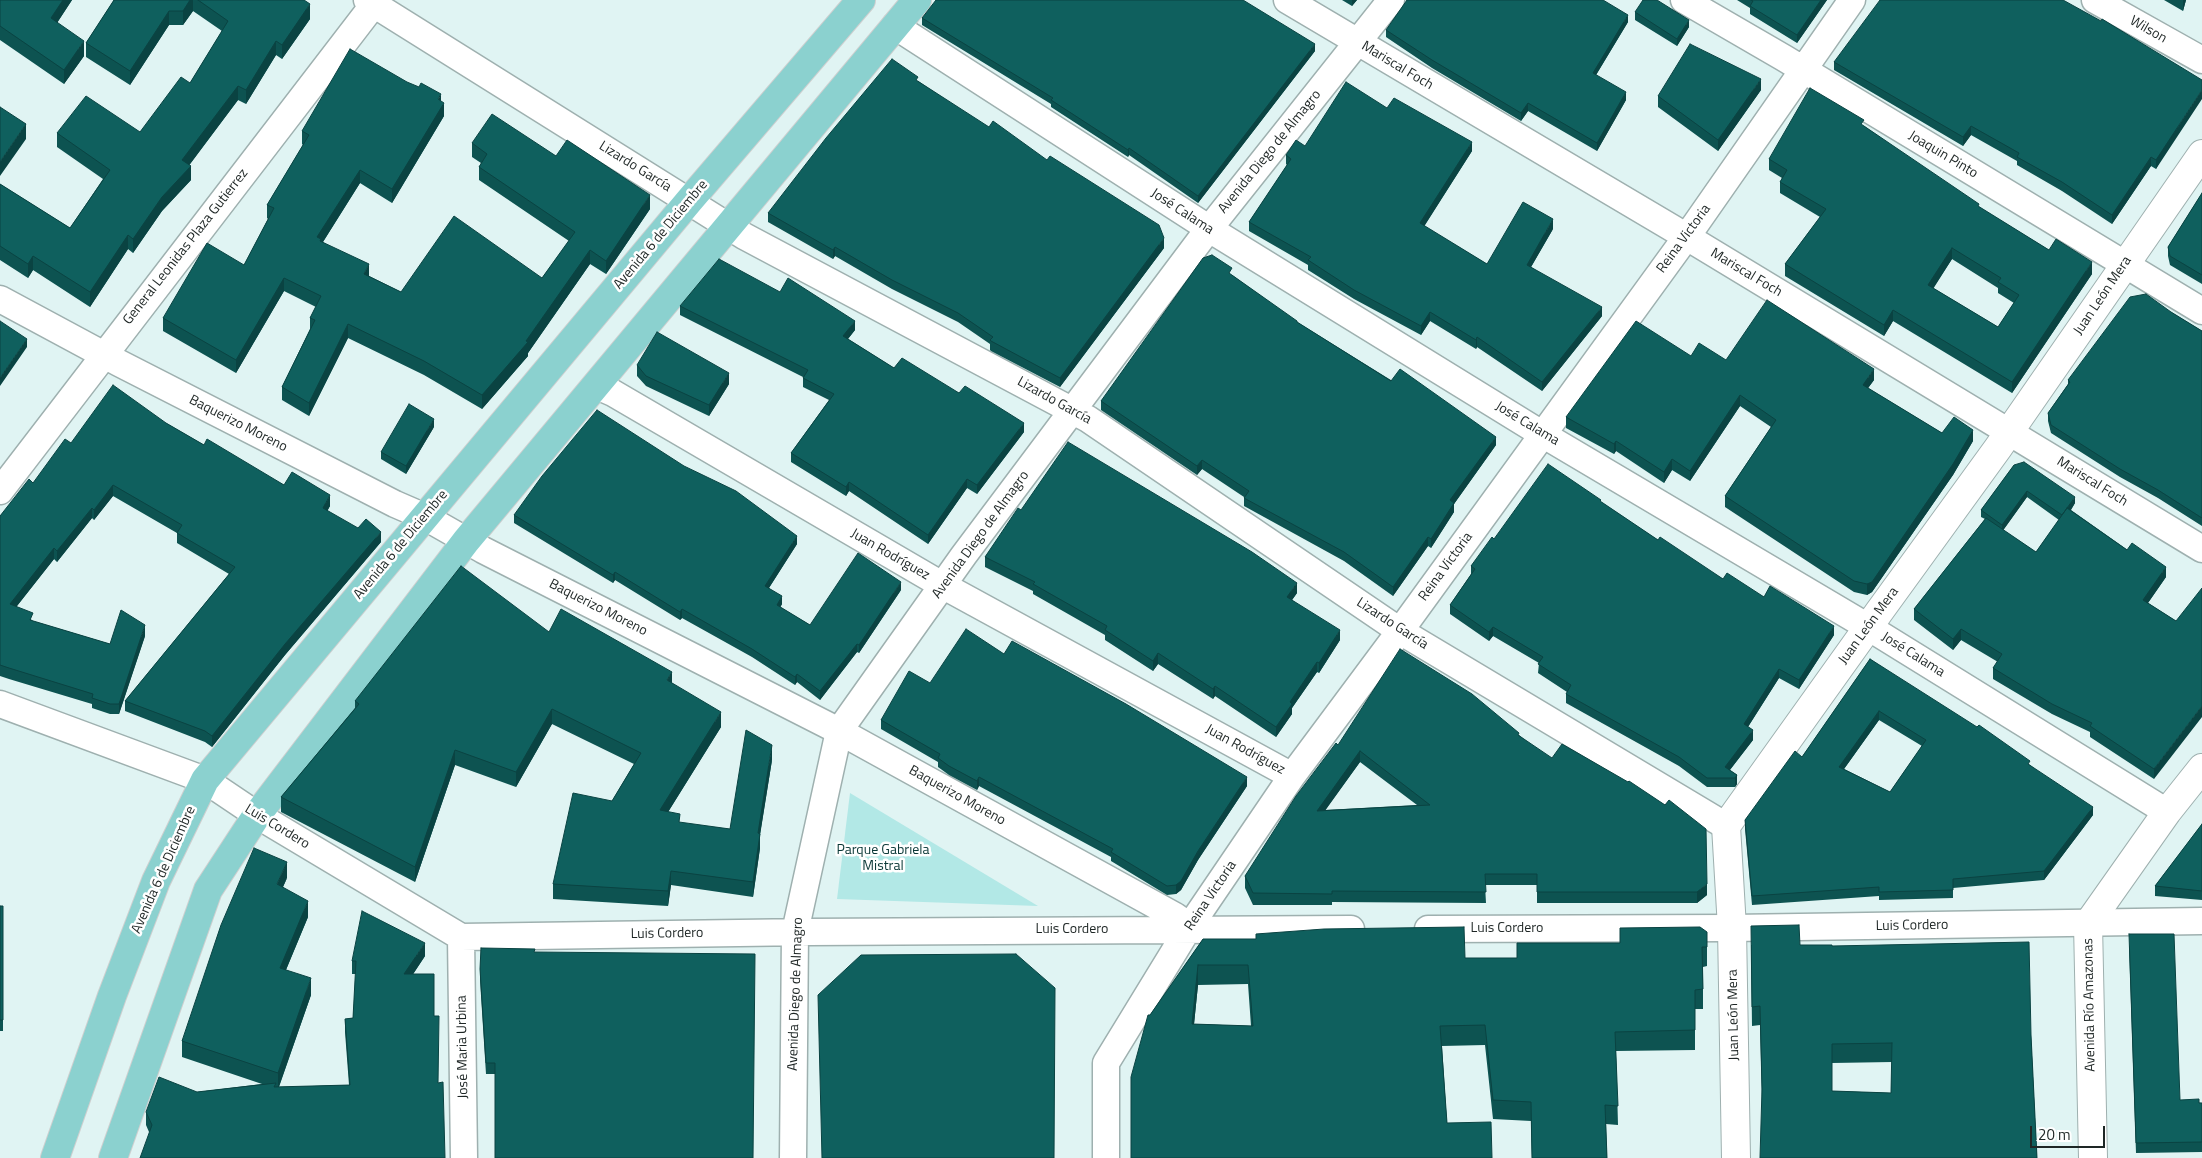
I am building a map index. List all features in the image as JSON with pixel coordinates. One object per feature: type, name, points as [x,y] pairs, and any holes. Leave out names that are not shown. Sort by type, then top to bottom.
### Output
[{"type":"main road","name":"Avenida 6 de Diciembre","points":[[55,1158],[112,996],[156,881],[205,780],[689,201],[861,0]]},
{"type":"main road","points":[[113,1158],[208,890],[257,816],[466,541],[917,0]]},
{"type":"street","name":"Mariscal Foch","points":[[1287,0],[1686,237],[2202,549]]},
{"type":"street","name":"Avenida Diego de Almagro","points":[[793,1158],[795,932],[839,731],[942,586],[1209,229],[1391,0]]},
{"type":"street","name":"Joaquin Pinto","points":[[1684,0],[2202,311]]},
{"type":"street","name":"Reina Victoria","points":[[1106,1158],[1106,1063],[1188,930],[1292,776],[1400,631],[1686,237],[1852,0]]},
{"type":"street","name":"Wilson","points":[[2095,0],[2202,60]]},
{"type":"street","name":"Lizardo García","points":[[371,2],[729,227],[1073,411],[1400,631],[1726,826]]},
{"type":"street","name":"General Leonidas Plaza Gutierrez","points":[[0,491],[371,2]]},
{"type":"street","name":"José Calama","points":[[894,26],[1209,229],[1542,434],[1868,627],[2167,812]]},
{"type":"street","name":"Juan León Mera","points":[[1736,1158],[1732,928],[1726,826],[2010,432],[2202,154]]},
{"type":"street","name":"Baquerizo Moreno","points":[[0,299],[395,504],[425,517],[466,541],[839,731],[1175,916],[1184,923],[1188,930]]},
{"type":"street","name":"Juan Rodríguez","points":[[597,386],[613,393],[942,586],[1292,776]]},
{"type":"street","name":"Luis Cordero","points":[[0,704],[205,780],[257,816],[461,937],[795,932],[1379,929]]},
{"type":"street","name":"Avenida Río Amazonas","points":[[2093,1158],[2088,924],[2167,812],[2202,768]]},
{"type":"street","name":"Luis Cordero","points":[[1408,929],[1732,928],[2202,921]]},
{"type":"street","name":"José Maria Urbina","points":[[461,937],[464,1158]]},
{"type":"green space","name":"Parque Gabriela Mistral","points":[[850,793],[1038,906],[837,899]]},
{"type":"building","points":[[0,0],[63,0],[51,18],[84,41],[64,70],[0,26]]},
{"type":"building","points":[[114,0],[190,0],[183,11],[169,11],[130,71],[86,43]]},
{"type":"building","points":[[198,0],[304,0],[310,4],[282,45],[276,41],[246,90],[238,86],[182,160],[191,166],[162,197],[133,239],[128,235],[90,292],[33,256],[28,264],[0,246],[0,184],[70,228],[110,170],[57,133],[86,96],[140,132],[181,77],[190,83],[228,21]]},
{"type":"building","points":[[936,0],[1243,0],[1315,44],[1198,196],[1129,148],[1128,150],[1051,100],[1053,98],[922,18]]},
{"type":"building","points":[[1407,0],[1603,0],[1628,15],[1593,73],[1626,92],[1597,143],[1528,103],[1521,113],[1386,30]]},
{"type":"building","points":[[1643,0],[1657,0],[1689,20],[1677,39],[1635,12]]},
{"type":"building","points":[[1751,0],[1821,0],[1797,35],[1750,6],[1753,1]]},
{"type":"building","points":[[1880,0],[2063,0],[2101,21],[2102,19],[2202,80],[2202,90],[2156,160],[2151,157],[2112,215],[2062,182],[2017,157],[2019,153],[1971,126],[1963,137],[1834,62]]},
{"type":"building","points":[[1690,44],[1761,79],[1718,140],[1658,96]]},
{"type":"building","points":[[350,49],[407,82],[419,87],[421,83],[441,94],[438,99],[444,103],[392,189],[360,170],[317,237],[321,239],[320,241],[369,264],[364,274],[401,292],[454,216],[542,278],[575,232],[479,167],[487,154],[472,143],[492,114],[556,156],[567,140],[650,195],[606,261],[590,250],[526,341],[528,342],[482,395],[424,361],[348,324],[309,403],[282,387],[315,320],[310,318],[321,296],[284,278],[236,360],[163,318],[207,243],[244,265],[274,208],[267,205],[309,135],[302,131]]},
{"type":"building","points":[[892,59],[918,77],[916,80],[989,127],[993,121],[1047,160],[1050,156],[1159,225],[1164,238],[1060,378],[991,341],[993,337],[958,313],[892,280],[835,247],[833,250],[768,213],[826,138]]},
{"type":"building","points":[[1346,82],[1387,108],[1394,98],[1472,142],[1420,223],[1487,264],[1523,202],[1553,219],[1527,265],[1602,307],[1542,382],[1477,337],[1476,340],[1430,312],[1421,326],[1354,290],[1308,260],[1311,257],[1249,222],[1291,159],[1286,155],[1296,140],[1305,146]]},
{"type":"building","points":[[1810,88],[1864,120],[1861,124],[1979,204],[1978,206],[2049,250],[2056,239],[2092,262],[2012,382],[1893,310],[1884,325],[1785,264],[1826,209],[1780,182],[1787,170],[1769,159]],"holes":[[[1952,248],[2001,278],[1998,282],[2019,295],[1998,327],[1928,285]]]},
{"type":"building","points":[[0,107],[26,124],[0,162]]},
{"type":"building","points":[[2202,193],[2202,275],[2170,256],[2168,247]]},
{"type":"building","points":[[1212,255],[1232,268],[1229,273],[1297,322],[1391,381],[1400,369],[1496,437],[1450,500],[1454,503],[1431,539],[1428,537],[1393,587],[1344,552],[1244,498],[1249,491],[1202,460],[1197,466],[1101,401],[1203,258]]},
{"type":"building","points":[[719,259],[780,292],[788,278],[855,321],[843,336],[894,368],[902,358],[959,393],[965,386],[1024,423],[977,485],[967,479],[928,535],[849,482],[846,487],[791,453],[834,394],[803,378],[808,370],[680,306]]},
{"type":"building","points":[[2146,294],[2202,331],[2202,518],[2051,425],[2048,413],[2070,382],[2068,380],[2130,297]]},
{"type":"building","points":[[1767,300],[1874,369],[1863,385],[1942,433],[1954,417],[1973,430],[1953,464],[1872,582],[1867,584],[1854,581],[1725,496],[1776,420],[1740,395],[1690,471],[1672,459],[1664,472],[1616,441],[1614,444],[1566,417],[1636,321],[1691,356],[1699,343],[1726,360]]},
{"type":"building","points":[[0,321],[27,339],[0,378]]},
{"type":"building","points":[[657,332],[729,373],[709,405],[646,376],[637,365]]},
{"type":"building","points":[[113,385],[166,423],[204,445],[207,439],[284,485],[292,472],[330,495],[323,508],[358,528],[366,519],[381,532],[285,644],[212,736],[205,731],[125,701],[235,567],[177,533],[182,525],[113,485],[94,510],[92,508],[57,551],[54,548],[10,604],[33,613],[30,620],[110,644],[121,610],[145,625],[119,704],[110,704],[92,698],[93,694],[0,665],[0,516],[29,479],[33,483],[65,439],[71,443]]},
{"type":"building","points":[[409,404],[434,419],[406,466],[381,452]]},
{"type":"building","points":[[597,410],[684,466],[736,491],[797,536],[765,586],[782,596],[777,605],[810,625],[858,553],[901,582],[859,645],[857,644],[820,691],[797,674],[795,677],[752,649],[682,609],[680,612],[615,572],[613,575],[514,515],[542,476]]},
{"type":"building","points":[[1068,442],[1252,552],[1297,583],[1287,597],[1340,630],[1319,663],[1317,662],[1290,702],[1292,704],[1276,727],[1215,686],[1213,689],[1158,653],[1153,661],[1105,630],[1107,626],[1033,584],[1035,582],[985,557],[1018,508],[1021,510]]},
{"type":"building","points":[[2024,462],[2075,497],[2062,515],[2027,491],[2002,525],[1981,510],[2014,465]]},
{"type":"building","points":[[1548,464],[1658,540],[1660,537],[1723,579],[1727,573],[1764,597],[1770,586],[1834,626],[1799,680],[1779,669],[1744,724],[1753,730],[1725,767],[1737,775],[1735,778],[1707,778],[1679,757],[1566,694],[1571,685],[1538,664],[1543,657],[1493,627],[1489,632],[1450,605],[1475,569],[1471,566],[1492,537],[1494,539]]},
{"type":"building","points":[[2067,508],[2127,550],[2132,543],[2166,567],[2143,600],[2176,621],[2202,588],[2202,706],[2154,769],[2090,726],[2092,723],[2052,704],[1993,668],[2002,654],[1961,629],[1953,639],[1914,609],[1986,518],[2036,552]]},
{"type":"building","points":[[461,566],[549,632],[561,609],[672,672],[667,680],[721,712],[660,810],[680,814],[679,822],[730,829],[746,730],[772,745],[758,833],[760,834],[753,882],[671,871],[668,891],[553,884],[573,793],[612,801],[641,753],[552,709],[516,772],[455,750],[415,867],[281,797],[359,704],[355,701]]},
{"type":"building","points":[[966,629],[1004,654],[1012,641],[1126,704],[1247,777],[1198,851],[1181,881],[1176,885],[1167,886],[1111,852],[1113,849],[979,777],[977,781],[949,766],[938,758],[940,754],[881,720],[909,671],[930,683]]},
{"type":"building","points":[[1400,649],[1472,694],[1519,733],[1518,735],[1552,758],[1562,744],[1629,781],[1665,805],[1669,800],[1706,829],[1707,884],[1697,892],[1537,892],[1537,874],[1485,874],[1486,892],[1332,891],[1332,894],[1253,893],[1245,876],[1296,796],[1336,743],[1338,745]],"holes":[[[1360,751],[1430,805],[1317,811]]]},
{"type":"building","points":[[1870,659],[1977,727],[1979,725],[2030,761],[2028,764],[2093,807],[2044,871],[1953,879],[1953,890],[1879,892],[1879,887],[1752,896],[1745,820],[1795,751],[1802,757]],"holes":[[[1879,711],[1926,740],[1890,792],[1839,767]]]},
{"type":"building","points":[[2202,824],[2202,891],[2155,886]]},
{"type":"building","points":[[254,848],[287,862],[277,884],[308,901],[280,968],[311,978],[278,1073],[182,1041],[221,925]]},
{"type":"building","points":[[0,906],[3,906],[3,1020],[0,1020]]},
{"type":"building","points":[[362,911],[425,943],[404,974],[434,974],[434,1016],[439,1016],[438,1083],[443,1082],[445,1158],[140,1158],[152,1125],[146,1112],[159,1077],[197,1092],[276,1083],[274,1087],[350,1085],[345,1019],[353,1018],[356,961],[352,961]]},
{"type":"building","points":[[1799,925],[1800,945],[2029,942],[2037,1158],[1760,1158],[1762,1089],[1760,1006],[1752,1007],[1751,926]],"holes":[[[1892,1043],[1891,1093],[1832,1091],[1832,1044]]]},
{"type":"building","points":[[1464,927],[1465,958],[1517,958],[1517,943],[1620,943],[1620,928],[1700,927],[1707,932],[1707,947],[1702,947],[1703,989],[1695,990],[1695,1030],[1615,1032],[1618,1106],[1605,1105],[1607,1158],[1532,1158],[1531,1102],[1493,1100],[1485,1025],[1440,1026],[1447,1123],[1491,1122],[1492,1158],[1131,1158],[1131,1077],[1148,1015],[1150,1015],[1203,939],[1256,939],[1256,934],[1324,929]],"holes":[[[1198,965],[1248,965],[1253,1026],[1192,1024]]]},
{"type":"building","points":[[2129,934],[2174,934],[2180,1100],[2199,1099],[2199,1103],[2202,1103],[2202,1142],[2136,1143]]},
{"type":"building","points":[[481,948],[535,949],[534,952],[755,954],[753,1158],[495,1158],[495,1063],[486,1063],[480,969]]},
{"type":"building","points":[[1016,954],[1055,988],[1054,1158],[822,1158],[818,995],[861,955]]}]
